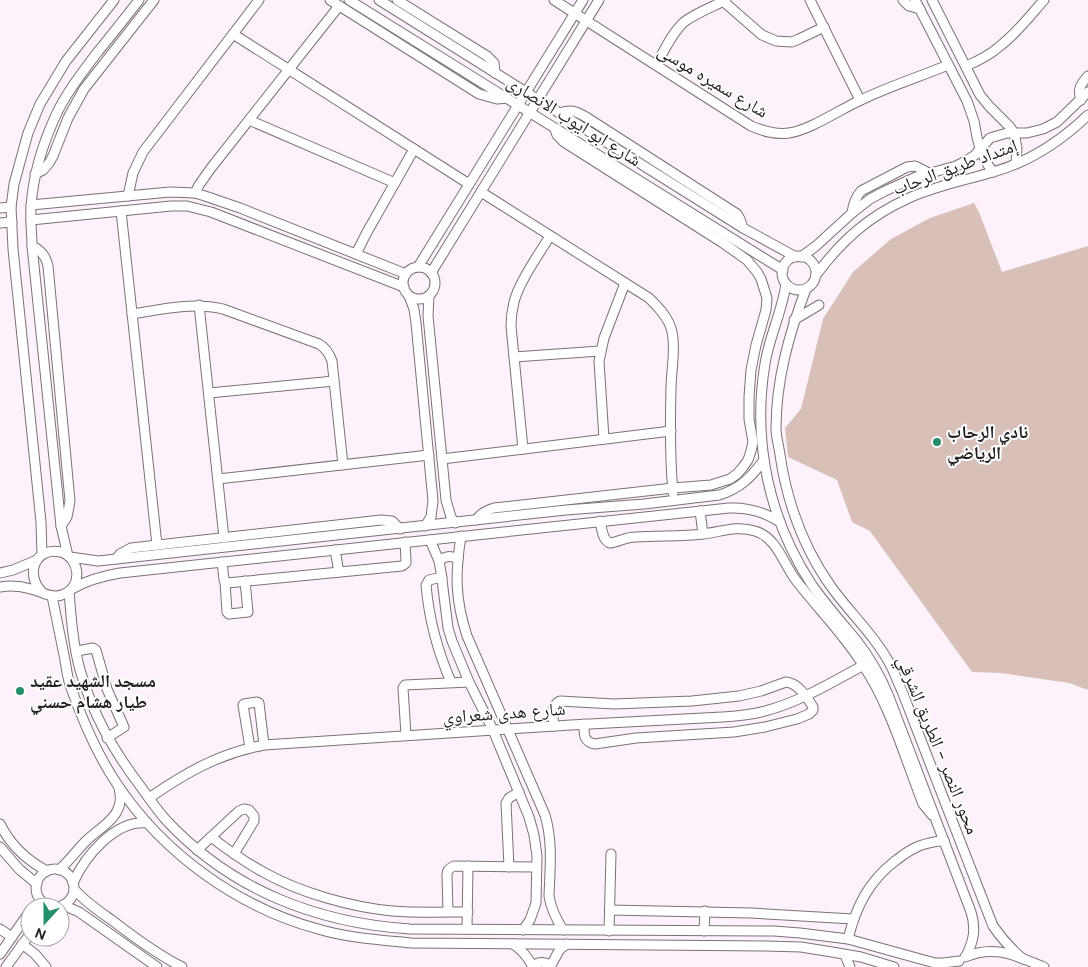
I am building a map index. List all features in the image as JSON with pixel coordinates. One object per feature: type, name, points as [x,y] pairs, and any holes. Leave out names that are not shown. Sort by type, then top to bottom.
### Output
[{"type":"street","points":[[42,592],[37,587],[32,574],[34,566],[40,558],[41,522],[13,249],[11,207],[19,161],[28,132],[40,104],[66,61],[114,0]]},
{"type":"street","points":[[139,0],[84,70],[56,114],[36,174],[31,205],[31,220],[32,246],[61,526],[69,557],[73,561],[77,575],[76,582],[71,590],[72,626],[80,668],[107,738],[124,765],[165,819],[197,850],[228,872],[262,891],[313,912],[353,922],[410,929],[774,931],[848,939],[874,945],[922,963],[960,961],[975,953],[994,950],[1044,967]]},
{"type":"street","points":[[36,174],[49,164],[68,118],[84,89],[154,0]]},
{"type":"street","points":[[128,196],[133,173],[143,152],[259,0]]},
{"type":"street","points":[[330,0],[479,94],[488,97],[507,98]]},
{"type":"street","name":"شارع ابو ايوب الانصارى","points":[[349,0],[507,98],[725,239],[782,270]]},
{"type":"street","name":"شارع ابو ايوب الانصارى","points":[[380,0],[743,228],[798,257]]},
{"type":"street","points":[[397,0],[487,56],[494,63],[495,73]]},
{"type":"street","name":"شارع سميره موسى","points":[[554,0],[751,126],[763,131],[788,133],[800,130],[860,100],[948,65]]},
{"type":"street","points":[[418,267],[583,0]]},
{"type":"street","points":[[431,273],[599,0]]},
{"type":"street","points":[[810,0],[860,100]]},
{"type":"street","points":[[903,0],[909,6],[920,10]]},
{"type":"street","points":[[915,0],[967,101],[974,121],[980,150],[993,172]]},
{"type":"street","points":[[932,0],[980,95],[1010,126],[1017,148],[1016,164]]},
{"type":"street","points":[[656,64],[674,35],[685,22],[724,1],[762,35],[776,41],[792,42],[824,27]]},
{"type":"street","points":[[966,66],[984,58],[1010,38],[1040,2]]},
{"type":"street","points":[[195,193],[210,168],[339,6]]},
{"type":"street","points":[[233,34],[469,184]]},
{"type":"street","points":[[1081,100],[1080,87],[1088,76]]},
{"type":"street","name":"إمتداد طريق الرحاب","points":[[798,257],[816,246],[852,213],[885,191],[900,183],[961,164],[980,150],[990,138],[1000,134],[1027,133],[1043,129],[1058,122],[1088,92]]},
{"type":"street","points":[[967,101],[980,95]]},
{"type":"street","name":"إمتداد طريق الرحاب","points":[[816,275],[842,243],[883,211],[911,197],[1016,164],[1049,146],[1088,116]]},
{"type":"street","points":[[248,120],[395,183]]},
{"type":"street","points":[[356,254],[414,149]]},
{"type":"street","points":[[852,213],[853,205],[860,191],[907,167],[915,166],[929,173]]},
{"type":"street","points":[[31,205],[170,192],[195,193],[240,208],[406,274]]},
{"type":"street","points":[[481,192],[649,298],[661,309],[669,322],[674,347],[671,389],[674,500]]},
{"type":"street","points":[[31,220],[171,206],[199,208],[404,287]]},
{"type":"street","points":[[0,208],[11,207]]},
{"type":"street","points":[[121,211],[157,545]]},
{"type":"street","points":[[0,223],[12,222]]},
{"type":"street","points":[[523,449],[511,326],[514,301],[518,289],[550,236]]},
{"type":"street","points":[[476,520],[481,514],[494,508],[711,485],[730,479],[737,474],[748,460],[753,442],[749,412],[751,370],[766,310],[767,298],[757,272],[725,239]]},
{"type":"street","points":[[32,246],[41,252],[48,266],[70,501],[67,517],[61,526]]},
{"type":"street","points":[[798,257],[806,258],[814,265],[816,275],[811,285],[795,290],[786,284],[782,270],[787,262],[798,257]]},
{"type":"street","points":[[424,526],[431,517],[433,501],[416,323],[410,296],[404,287],[406,274],[413,268],[418,267],[431,273],[434,278],[434,287],[429,296],[428,322],[448,509],[455,523]]},
{"type":"street","points":[[604,439],[599,370],[600,351],[625,283]]},
{"type":"street","name":"محور النصر - الطريق الشرقي","points":[[786,284],[770,343],[762,383],[761,429],[764,460],[771,497],[780,522],[814,595],[858,642],[882,680],[974,920],[975,930],[973,939],[960,961]]},
{"type":"street","name":"محور النصر - الطريق الشرقي","points":[[806,288],[794,320],[782,367],[777,407],[776,431],[788,497],[802,533],[819,567],[832,587],[870,634],[891,667],[994,926],[1001,938],[1023,959]]},
{"type":"street","points":[[410,296],[419,299],[429,296]]},
{"type":"street","points":[[794,320],[819,305]]},
{"type":"street","points":[[132,314],[199,306],[223,309],[319,344],[330,356],[343,465]]},
{"type":"street","points":[[199,306],[224,538]]},
{"type":"street","points":[[514,357],[600,351]]},
{"type":"street","points":[[209,393],[334,382]]},
{"type":"street","points":[[442,458],[671,431]]},
{"type":"street","points":[[218,480],[429,455]]},
{"type":"street","points":[[0,573],[13,570],[52,552],[58,552],[69,557],[98,561],[719,495],[743,484],[764,460]]},
{"type":"street","points":[[719,495],[722,499],[721,508]]},
{"type":"street","points":[[644,504],[648,516]]},
{"type":"street","points":[[0,587],[18,586],[30,588],[52,596],[64,594],[88,580],[106,575],[721,508],[756,510],[780,522]]},
{"type":"street","points":[[700,511],[703,534]]},
{"type":"street","points":[[116,559],[125,550],[131,548],[381,520],[392,521],[400,529]]},
{"type":"street","points":[[600,521],[604,539],[610,543],[635,536],[703,534],[735,528],[757,531],[769,537],[796,579],[814,595],[864,665],[880,695],[923,804],[936,819]]},
{"type":"street","points":[[461,536],[457,590],[463,625],[542,807],[549,832],[551,854],[550,902],[553,914],[563,930]]},
{"type":"street","points":[[430,540],[439,561],[448,628],[459,660],[493,730],[529,817],[534,836],[537,856],[535,909],[523,930]]},
{"type":"street","points":[[225,582],[402,566],[406,564],[405,542]]},
{"type":"street","points":[[335,550],[339,572]]},
{"type":"street","points":[[439,561],[448,556],[458,559]]},
{"type":"street","points":[[222,562],[227,612],[229,614],[248,612],[245,581]]},
{"type":"street","points":[[442,577],[429,580],[426,585],[436,644],[451,682]]},
{"type":"street","points":[[52,596],[69,683],[85,726],[119,788],[120,798],[118,809],[114,816],[85,841],[59,870]]},
{"type":"street","points":[[77,651],[93,648],[96,650],[107,689],[124,727],[107,738]]},
{"type":"street","name":"شارع هدى شعراوي","points":[[148,798],[206,763],[226,755],[264,745],[744,715],[765,711],[805,697],[864,665]]},
{"type":"street","points":[[406,736],[403,688],[405,684],[469,682]]},
{"type":"street","points":[[554,726],[553,708],[560,701],[614,704],[692,701],[739,696],[786,682],[795,685],[811,704],[813,710],[809,714],[797,719],[750,730],[636,738],[594,744],[586,739],[584,724]]},
{"type":"street","points":[[250,748],[244,704],[259,703],[264,745]]},
{"type":"street","points":[[644,703],[646,721]]},
{"type":"street","points":[[700,718],[702,734]]},
{"type":"street","points":[[116,784],[147,823],[208,877],[261,908],[299,924],[328,932],[411,943],[765,946],[802,948],[861,958],[894,967]]},
{"type":"street","points":[[509,867],[506,803],[509,798],[519,792]]},
{"type":"street","points":[[197,850],[241,810],[246,809],[251,811],[254,821],[234,854]]},
{"type":"street","points":[[70,900],[82,865],[88,857],[110,836],[123,827],[135,823],[147,823]]},
{"type":"street","points":[[0,824],[11,843],[19,852],[48,871]]},
{"type":"street","points":[[534,836],[549,832]]},
{"type":"street","points":[[211,837],[234,854],[266,873],[287,884],[315,894],[356,905],[393,911],[468,912]]},
{"type":"street","points":[[848,939],[853,919],[865,895],[872,883],[886,868],[906,852],[919,846],[944,840]]},
{"type":"street","points":[[0,847],[19,869],[37,884]]},
{"type":"street","points":[[949,855],[964,850]]},
{"type":"street","points":[[609,931],[611,854]]},
{"type":"street","points":[[448,912],[447,875],[448,871],[454,866],[536,867]]},
{"type":"street","points":[[468,866],[468,929]]},
{"type":"street","points":[[38,896],[37,884],[40,876],[51,870],[67,873],[74,886],[86,901],[160,955],[182,967]]},
{"type":"street","points":[[353,922],[356,905]]},
{"type":"street","points":[[70,908],[79,912],[157,967]]},
{"type":"street","points":[[610,910],[705,911],[853,919]]},
{"type":"street","points":[[704,931],[705,911]]},
{"type":"street","points":[[0,954],[20,925]]},
{"type":"street","points":[[410,929],[411,943]]},
{"type":"street","points":[[0,930],[12,937]]},
{"type":"street","points":[[513,944],[525,953],[533,967],[537,963],[542,962],[547,963],[550,967],[560,949],[567,944]]},
{"type":"street","points":[[6,967],[20,947]]},
{"type":"street","points":[[26,947],[46,967]]},
{"type":"street","points":[[845,955],[850,967]]},
{"type":"shaded area","name":"نادي الرحاب الرياضي","points":[[974,203],[1002,272],[1088,246],[1088,690],[1069,683],[1001,673],[972,672],[870,531],[852,522],[837,480],[788,457],[785,428],[801,409],[823,319],[853,272],[891,239],[930,218]]},
{"type":"place","name":"نادي الرحاب الرياضي","points":[[937,442]]},
{"type":"place","name":"مسجد الشهيد عقيد طيار هشام حسني","points":[[20,691]]}]
